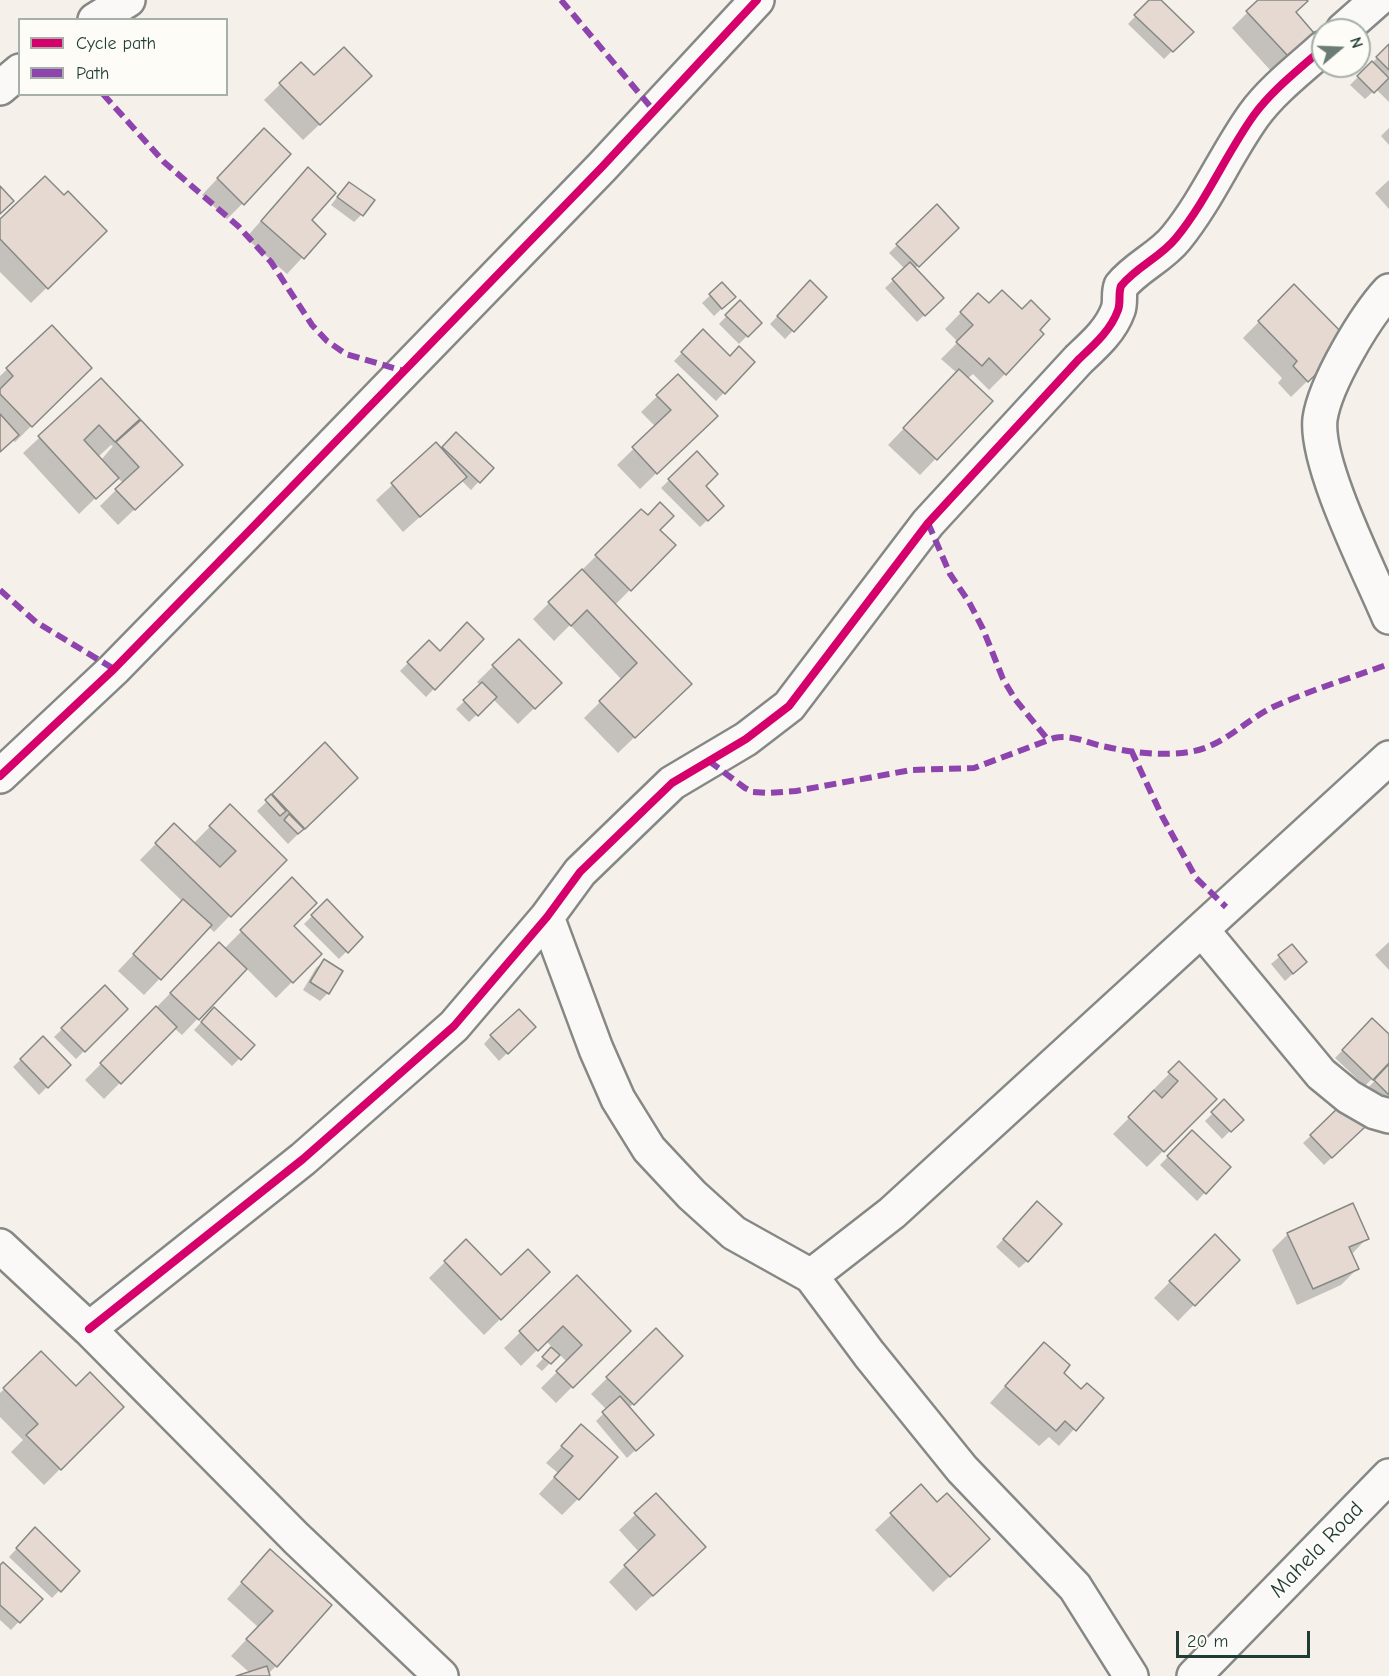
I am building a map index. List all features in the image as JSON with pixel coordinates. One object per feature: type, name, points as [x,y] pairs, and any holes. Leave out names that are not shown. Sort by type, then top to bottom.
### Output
[{"type":"street","points":[[97,18],[128,0]]},
{"type":"street","points":[[0,776],[114,669],[254,526],[602,167],[757,0]]},
{"type":"street","points":[[1357,18],[1377,0]]},
{"type":"street","points":[[89,1329],[303,1159],[454,1026],[547,917],[580,872],[672,783],[746,739],[789,706],[928,523],[1102,337],[1119,308],[1121,286],[1168,248],[1197,210],[1253,116],[1267,99],[1311,59]]},
{"type":"street","points":[[0,88],[18,73]]},
{"type":"street","points":[[1389,291],[1373,309],[1328,389],[1320,420],[1324,455],[1343,511],[1389,617]]},
{"type":"street","points":[[811,1276],[892,1213],[1389,758]]},
{"type":"street","points":[[547,917],[596,1050],[618,1099],[649,1149],[692,1195],[734,1233],[811,1276],[869,1354],[962,1469],[1075,1587],[1131,1676]]},
{"type":"street","points":[[1202,930],[1321,1074],[1349,1096],[1375,1112],[1389,1116]]},
{"type":"street","points":[[0,1246],[89,1329],[427,1671]]},
{"type":"street","name":"Mahela Road","points":[[1194,1676],[1389,1476]]},
{"type":"building","points":[[1149,0],[1161,0],[1194,32],[1173,52],[1134,15]]},
{"type":"building","points":[[1258,0],[1306,0],[1308,1],[1296,12],[1311,30],[1311,36],[1288,56],[1246,11]]},
{"type":"building","points":[[1389,44],[1389,70],[1376,57]]},
{"type":"building","points":[[344,47],[372,76],[320,125],[279,83],[301,62],[314,75]]},
{"type":"building","points":[[1371,62],[1389,78],[1374,93],[1359,78],[1371,78]]},
{"type":"building","points":[[264,128],[291,154],[244,205],[217,178]]},
{"type":"building","points":[[308,167],[336,193],[312,220],[326,234],[304,259],[261,221]]},
{"type":"building","points":[[45,176],[64,195],[68,191],[107,231],[48,289],[0,239],[0,219]]},
{"type":"building","points":[[349,182],[375,200],[363,216],[337,197]]},
{"type":"building","points":[[0,186],[14,201],[0,214]]},
{"type":"building","points":[[937,204],[959,228],[919,267],[896,244]]},
{"type":"building","points":[[910,262],[944,298],[925,316],[892,279]]},
{"type":"building","points":[[810,280],[827,297],[794,332],[777,316]]},
{"type":"building","points":[[722,282],[736,297],[722,309],[709,294]]},
{"type":"building","points":[[1294,284],[1350,341],[1308,382],[1293,366],[1297,361],[1258,321]]},
{"type":"building","points":[[1002,290],[1022,309],[1031,300],[1050,319],[1040,330],[1044,334],[1006,375],[989,358],[982,366],[956,342],[973,325],[960,312],[978,293],[989,303]]},
{"type":"building","points":[[740,300],[762,323],[748,337],[725,315]]},
{"type":"building","points":[[52,325],[92,368],[32,427],[0,394],[0,389],[13,376],[6,368]]},
{"type":"building","points":[[703,329],[730,356],[739,346],[755,362],[725,394],[681,352]]},
{"type":"building","points":[[959,369],[993,401],[937,460],[903,428]]},
{"type":"building","points":[[678,374],[718,416],[657,474],[632,447],[671,410],[656,395]]},
{"type":"building","points":[[101,378],[140,419],[115,442],[99,425],[84,440],[119,478],[96,499],[38,436]]},
{"type":"building","points":[[0,414],[19,435],[0,452]]},
{"type":"building","points":[[141,420],[183,465],[135,510],[115,489],[139,467],[116,442]]},
{"type":"building","points":[[456,432],[494,468],[480,483],[442,447]]},
{"type":"building","points":[[436,442],[467,477],[420,517],[391,483]]},
{"type":"building","points":[[697,451],[718,474],[706,486],[724,506],[708,521],[668,479]]},
{"type":"building","points":[[660,502],[674,516],[660,530],[676,545],[631,591],[595,555],[641,509],[648,515]]},
{"type":"building","points":[[582,569],[692,684],[635,738],[599,701],[637,663],[587,610],[571,626],[548,602]]},
{"type":"building","points":[[467,622],[484,639],[435,690],[407,662],[429,640],[440,651]]},
{"type":"building","points":[[519,639],[562,683],[535,709],[492,665]]},
{"type":"building","points":[[482,682],[497,697],[478,716],[463,700]]},
{"type":"building","points":[[325,742],[358,778],[305,829],[272,794]]},
{"type":"building","points":[[271,794],[286,811],[280,816],[265,800]]},
{"type":"building","points":[[230,804],[287,860],[231,917],[155,843],[174,823],[220,867],[236,851],[209,826]]},
{"type":"building","points":[[289,814],[304,829],[298,834],[284,820]]},
{"type":"building","points":[[292,877],[317,903],[294,926],[322,954],[293,983],[240,930]]},
{"type":"building","points":[[183,899],[212,925],[161,980],[133,954]]},
{"type":"building","points":[[327,899],[363,937],[348,953],[311,915]]},
{"type":"building","points":[[219,942],[247,969],[199,1020],[170,993]]},
{"type":"building","points":[[1292,944],[1307,962],[1293,974],[1278,955]]},
{"type":"building","points":[[324,959],[343,971],[329,994],[310,982]]},
{"type":"building","points":[[105,985],[128,1009],[85,1052],[61,1028]]},
{"type":"building","points":[[156,1006],[177,1027],[121,1084],[100,1063]]},
{"type":"building","points":[[214,1007],[255,1045],[241,1060],[201,1022]]},
{"type":"building","points":[[519,1009],[536,1027],[508,1054],[490,1035]]},
{"type":"building","points":[[1372,1018],[1389,1034],[1389,1063],[1373,1080],[1342,1050]]},
{"type":"building","points":[[43,1036],[71,1065],[48,1088],[20,1059]]},
{"type":"building","points":[[1179,1061],[1217,1099],[1164,1152],[1128,1117],[1154,1090],[1162,1098],[1178,1081],[1168,1072]]},
{"type":"building","points":[[1389,1064],[1389,1095],[1374,1080]]},
{"type":"building","points":[[1224,1099],[1244,1120],[1231,1132],[1211,1112]]},
{"type":"building","points":[[1343,1103],[1365,1127],[1332,1158],[1310,1135]]},
{"type":"building","points":[[1192,1130],[1231,1167],[1206,1194],[1167,1156]]},
{"type":"building","points":[[1037,1201],[1062,1224],[1028,1262],[1003,1239]]},
{"type":"building","points":[[1353,1203],[1369,1239],[1349,1247],[1359,1269],[1313,1289],[1287,1233]]},
{"type":"building","points":[[1215,1234],[1240,1260],[1195,1306],[1169,1281]]},
{"type":"building","points":[[466,1239],[501,1275],[528,1249],[550,1272],[501,1320],[444,1261]]},
{"type":"building","points":[[577,1275],[631,1331],[573,1388],[556,1371],[582,1345],[563,1326],[538,1351],[519,1331]]},
{"type":"building","points":[[656,1328],[683,1356],[634,1405],[606,1377]]},
{"type":"building","points":[[1044,1342],[1070,1365],[1064,1373],[1081,1389],[1087,1383],[1104,1398],[1076,1431],[1065,1421],[1056,1431],[1005,1386]]},
{"type":"building","points":[[551,1347],[560,1355],[551,1364],[542,1357]]},
{"type":"building","points":[[41,1351],[76,1386],[90,1372],[124,1407],[61,1470],[26,1435],[38,1424],[3,1388]]},
{"type":"building","points":[[620,1396],[654,1435],[636,1451],[602,1412]]},
{"type":"building","points":[[581,1424],[618,1457],[579,1500],[554,1477],[573,1456],[561,1446]]},
{"type":"building","points":[[921,1484],[937,1502],[947,1493],[990,1539],[950,1577],[890,1513]]},
{"type":"building","points":[[656,1493],[706,1547],[653,1596],[624,1565],[655,1535],[634,1513]]},
{"type":"building","points":[[35,1527],[80,1571],[61,1592],[16,1548]]},
{"type":"building","points":[[270,1549],[332,1605],[277,1667],[246,1639],[273,1611],[241,1582]]},
{"type":"building","points":[[3,1562],[43,1599],[20,1623],[0,1605],[0,1565]]},
{"type":"building","points":[[267,1666],[270,1676],[236,1676]]},
{"type":"marked path","points":[[561,0],[654,111]]},
{"type":"marked path","points":[[105,96],[164,162],[238,226],[271,262],[312,325],[327,341],[346,354],[404,371]]},
{"type":"marked path","points":[[928,523],[950,574],[969,602],[983,629],[1003,679],[1015,699],[1049,741]]},
{"type":"marked path","points":[[0,590],[36,622],[114,669]]},
{"type":"marked path","points":[[709,761],[745,788],[753,792],[768,793],[796,791],[911,770],[974,768],[1061,737],[1138,752],[1159,754],[1189,752],[1212,745],[1273,707],[1389,664]]},
{"type":"marked path","points":[[1131,750],[1162,816],[1196,878],[1226,907]]},
{"type":"cycle path","points":[[0,776],[114,669],[246,534],[602,167],[757,0]]},
{"type":"cycle path","points":[[89,1329],[303,1159],[454,1026],[547,917],[580,872],[672,783],[746,739],[789,706],[928,523],[1107,331],[1118,310],[1121,286],[1176,238],[1254,115],[1278,88],[1311,59]]}]
